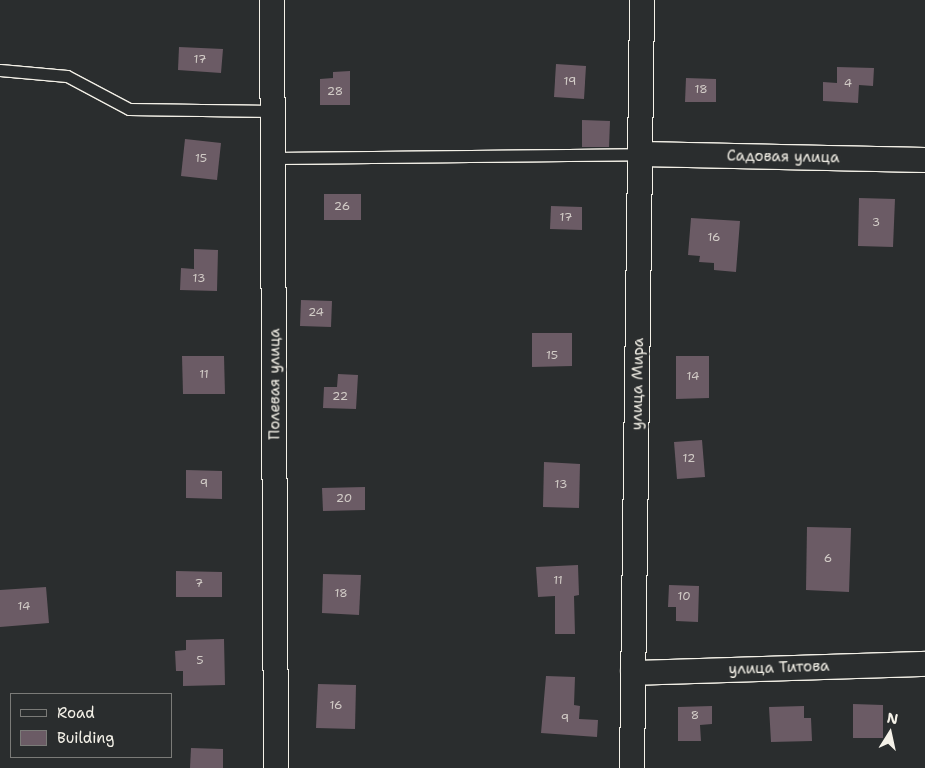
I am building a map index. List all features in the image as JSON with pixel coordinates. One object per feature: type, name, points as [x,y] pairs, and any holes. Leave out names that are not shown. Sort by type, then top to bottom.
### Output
[{"type":"street","name":"Полевая улица","points":[[272,0],[275,158],[276,768]]},
{"type":"street","name":"улица Мира","points":[[632,768],[642,0]]},
{"type":"street","name":"Садовая улица","points":[[641,154],[925,160]]},
{"type":"street","name":"улица Титова","points":[[633,673],[925,664]]},
{"type":"lane","points":[[0,70],[67,76],[129,109],[274,111]]},
{"type":"lane","points":[[275,158],[641,154]]},
{"type":"building","points":[[179,47],[223,49],[221,73],[178,70]]},
{"type":"building","points":[[556,64],[586,66],[584,99],[554,97]]},
{"type":"building","points":[[837,67],[874,68],[873,86],[859,85],[858,103],[823,101],[823,82],[837,83]]},
{"type":"building","points":[[350,71],[350,105],[320,105],[320,79],[333,78],[333,72]]},
{"type":"building","points":[[686,78],[716,79],[716,102],[685,102]]},
{"type":"building","points":[[582,120],[610,121],[609,147],[582,147]]},
{"type":"building","points":[[185,139],[221,143],[217,180],[181,176]]},
{"type":"building","points":[[324,194],[361,194],[361,220],[324,220]]},
{"type":"building","points":[[859,198],[895,199],[893,247],[858,246]]},
{"type":"building","points":[[551,206],[582,207],[582,230],[550,229]]},
{"type":"building","points":[[691,218],[740,221],[736,272],[714,270],[714,263],[699,262],[700,256],[688,255]]},
{"type":"building","points":[[194,249],[218,250],[217,291],[180,290],[181,268],[194,269]]},
{"type":"building","points":[[301,300],[332,301],[331,327],[300,326]]},
{"type":"building","points":[[532,333],[572,333],[572,366],[532,367]]},
{"type":"building","points":[[182,356],[224,356],[225,394],[183,394]]},
{"type":"building","points":[[676,356],[709,356],[709,398],[676,399]]},
{"type":"building","points":[[338,374],[358,375],[356,409],[323,408],[324,387],[337,387]]},
{"type":"building","points":[[702,440],[705,477],[677,479],[674,442]]},
{"type":"building","points":[[544,462],[580,464],[579,508],[543,507]]},
{"type":"building","points":[[186,470],[222,471],[222,499],[186,498]]},
{"type":"building","points":[[365,487],[365,510],[323,511],[322,488]]},
{"type":"building","points":[[807,527],[851,528],[849,592],[806,590]]},
{"type":"building","points":[[578,565],[579,595],[574,596],[575,634],[555,634],[555,596],[538,597],[536,567]]},
{"type":"building","points":[[176,571],[222,572],[222,597],[176,597]]},
{"type":"building","points":[[323,574],[361,575],[359,615],[322,613]]},
{"type":"building","points":[[669,585],[699,586],[698,622],[676,621],[676,607],[668,607]]},
{"type":"building","points":[[46,587],[49,623],[0,627],[0,590]]},
{"type":"building","points":[[224,639],[225,685],[183,686],[183,671],[176,671],[175,651],[186,650],[186,640]]},
{"type":"building","points":[[546,676],[575,677],[574,705],[580,706],[579,719],[598,720],[597,737],[541,733]]},
{"type":"building","points":[[318,684],[356,685],[355,729],[316,728]]},
{"type":"building","points":[[853,704],[883,705],[883,738],[853,738]]},
{"type":"building","points":[[712,706],[712,724],[700,725],[701,741],[678,741],[678,707]]},
{"type":"building","points":[[804,706],[804,718],[811,718],[812,741],[771,742],[769,707]]},
{"type":"building","points":[[191,748],[223,749],[223,768],[190,768]]}]
